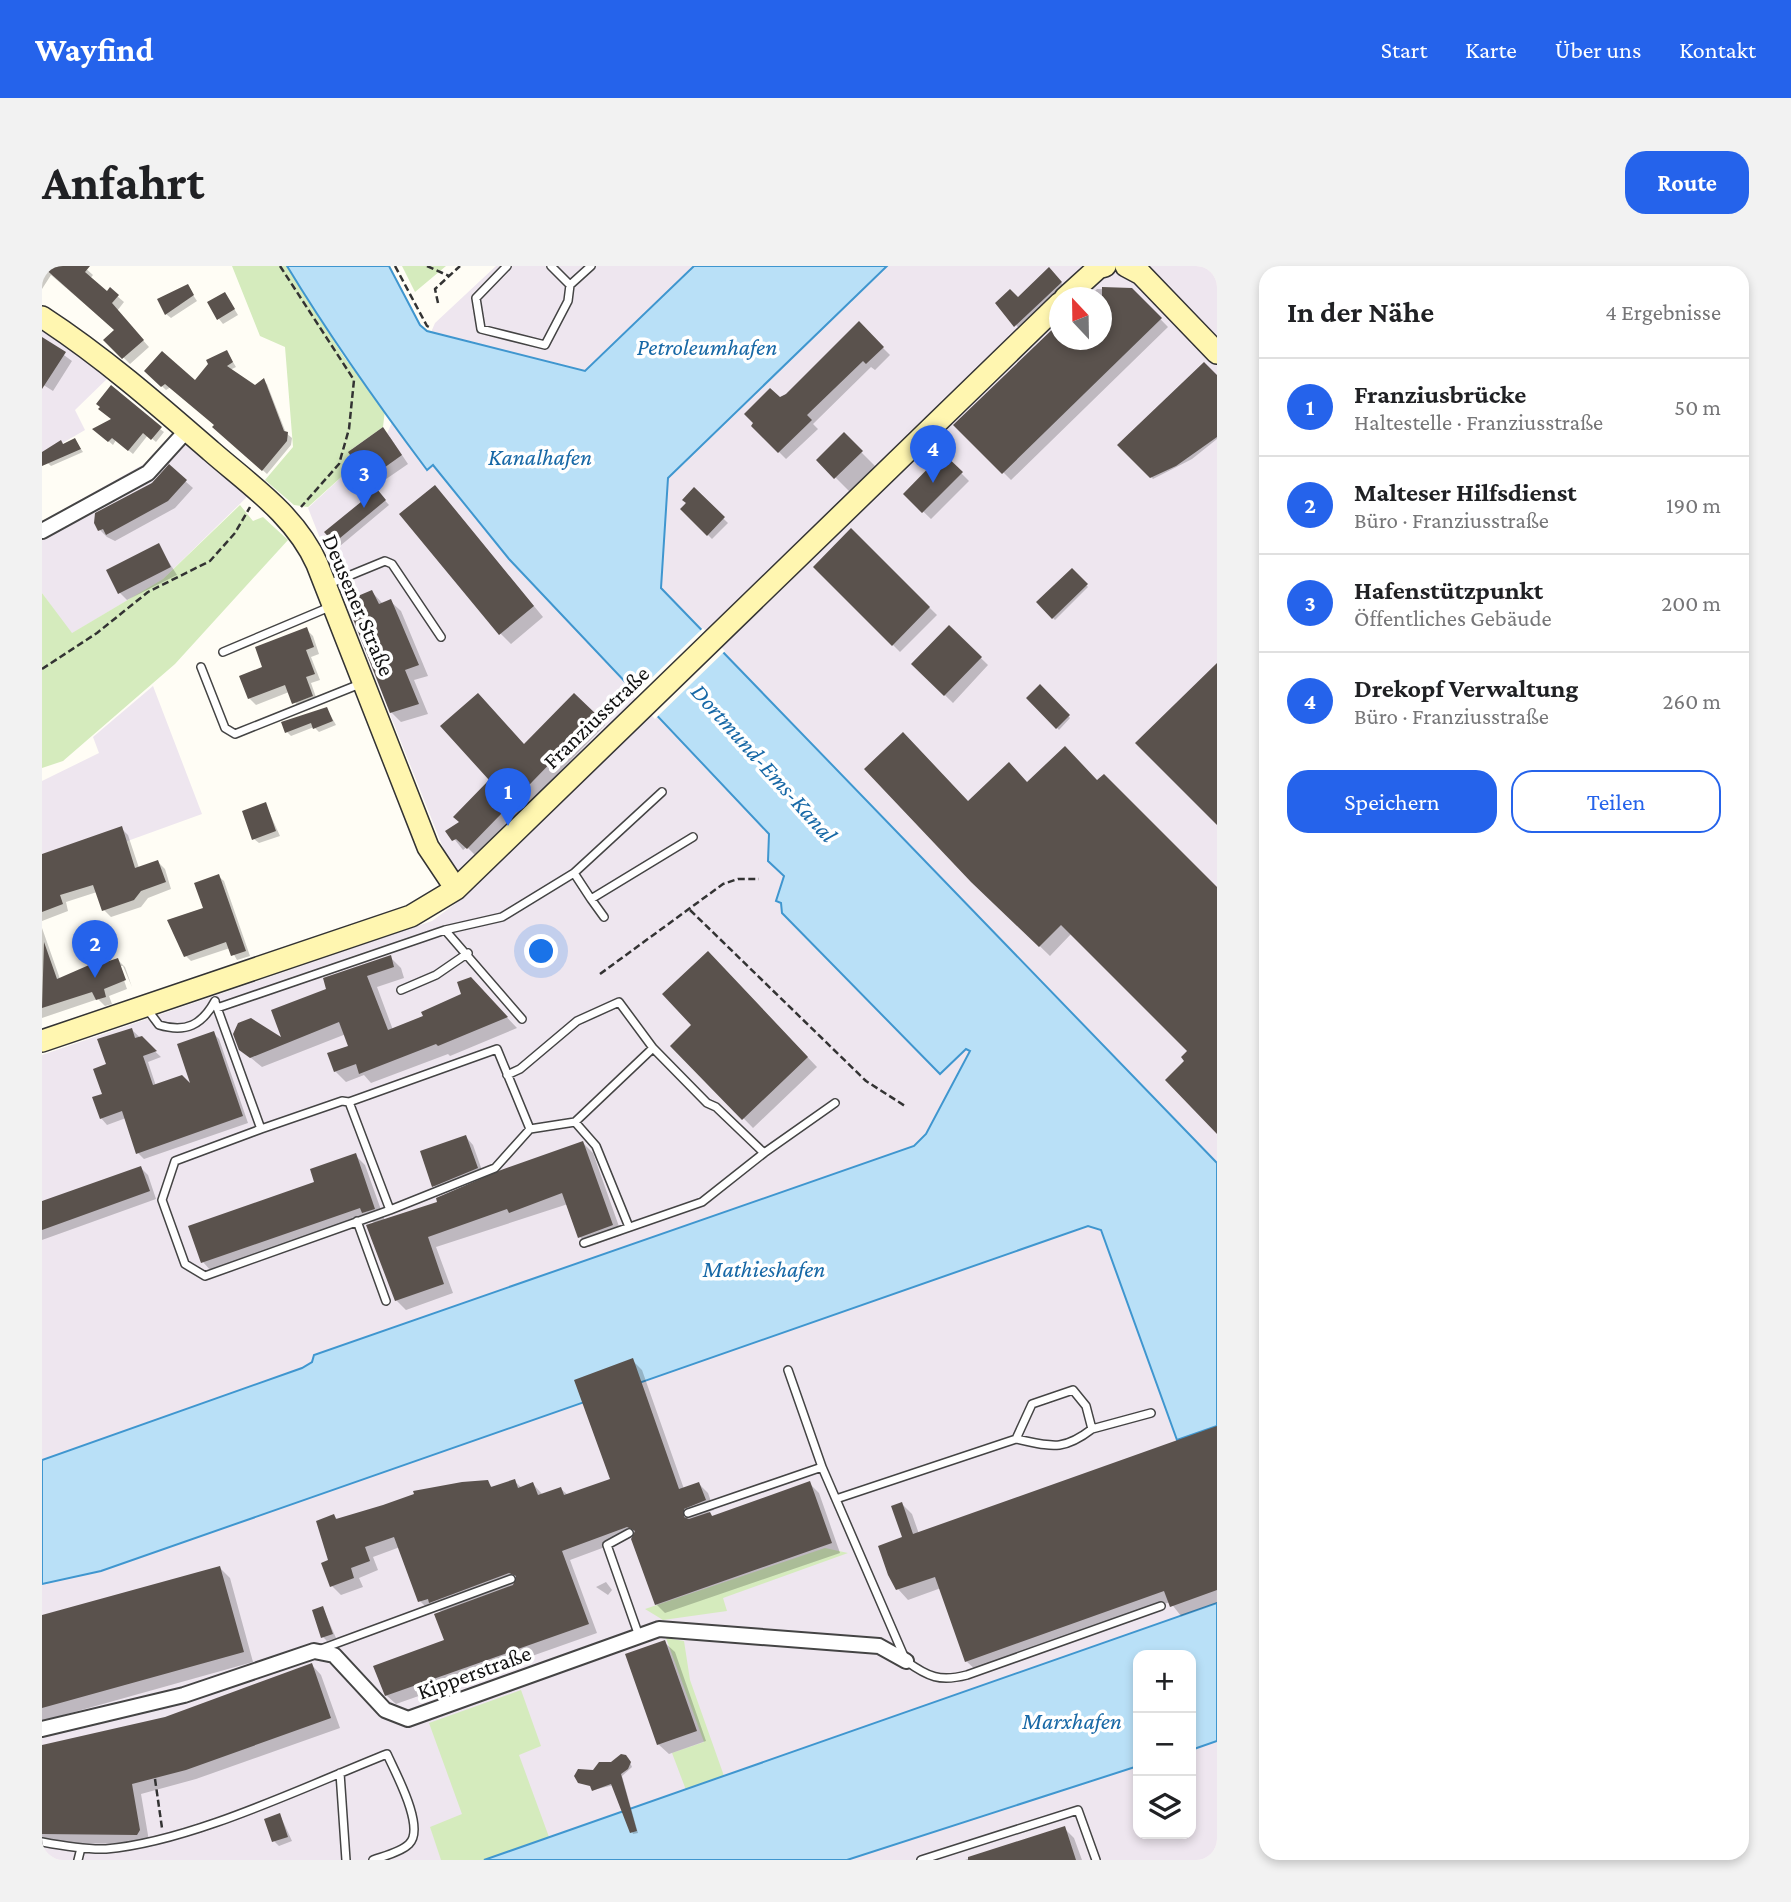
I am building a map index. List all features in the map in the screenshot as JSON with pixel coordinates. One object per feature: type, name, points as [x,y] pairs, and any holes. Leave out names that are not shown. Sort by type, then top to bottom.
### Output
[{"type":"main road","points":[[1077,287],[1098,268],[1105,266]]},
{"type":"main road","points":[[1126,266],[1141,274],[1217,353]]},
{"type":"main road","name":"Franziusstraße","points":[[42,1041],[145,1006],[214,998],[411,916],[456,889],[1049,313]]},
{"type":"main road","name":"Deusener Straße","points":[[42,317],[70,335],[187,430],[289,519],[308,545],[428,847],[456,889]]},
{"type":"street","points":[[42,531],[148,473],[187,430]]},
{"type":"street","name":"Kipperstraße","points":[[314,1651],[334,1655],[385,1710],[408,1719],[659,1629],[879,1646],[906,1661]]},
{"type":"street","points":[[42,1729],[184,1695],[314,1651]]},
{"type":"lane","points":[[507,266],[476,298],[481,329],[545,345],[568,301],[570,285],[591,266]]},
{"type":"lane","points":[[551,266],[570,285]]},
{"type":"lane","points":[[325,586],[385,561],[392,564],[441,637]]},
{"type":"lane","points":[[223,652],[333,606]]},
{"type":"lane","points":[[201,667],[226,728],[234,734],[363,682]]},
{"type":"lane","points":[[145,1006],[159,1025],[173,1029],[198,1024],[214,998],[445,930],[502,917],[574,873],[662,792]]},
{"type":"lane","points":[[592,899],[692,837]]},
{"type":"lane","points":[[574,873],[604,917]]},
{"type":"lane","points":[[445,930],[468,953],[522,1018]]},
{"type":"lane","points":[[401,990],[436,975],[468,953]]},
{"type":"lane","points":[[214,998],[261,1129]]},
{"type":"lane","points":[[508,1075],[520,1069],[576,1021],[619,1002],[653,1048],[707,1103],[716,1107],[764,1153]]},
{"type":"lane","points":[[530,1129],[497,1049],[174,1161],[162,1200],[185,1264],[205,1276],[357,1222],[495,1168],[530,1129],[575,1122],[653,1048]]},
{"type":"lane","points":[[349,1102],[390,1209]]},
{"type":"lane","points":[[584,1243],[702,1202],[764,1153],[835,1103]]},
{"type":"lane","points":[[575,1122],[596,1146],[629,1227]]},
{"type":"lane","points":[[357,1222],[386,1301]]},
{"type":"lane","points":[[788,1370],[822,1467],[906,1661],[927,1677],[946,1681],[1161,1606]]},
{"type":"lane","points":[[1016,1439],[1032,1404],[1073,1390],[1086,1406],[1092,1429]]},
{"type":"lane","points":[[836,1499],[1016,1439],[1057,1447],[1073,1443],[1092,1429],[1151,1413]]},
{"type":"lane","points":[[688,1513],[822,1467]]},
{"type":"lane","points":[[629,1533],[607,1545],[639,1637]]},
{"type":"lane","points":[[314,1651],[511,1579]]},
{"type":"lane","points":[[42,1842],[106,1849],[164,1836],[207,1824],[387,1754],[409,1803],[415,1828],[413,1839],[408,1846],[373,1860]]},
{"type":"lane","points":[[340,1773],[346,1860]]},
{"type":"lane","points":[[921,1860],[1078,1810],[1096,1860]]},
{"type":"lane","points":[[78,1860],[81,1848]]},
{"type":"path","points":[[280,266],[354,380],[349,429],[339,464],[289,519]]},
{"type":"path","points":[[395,266],[427,326],[431,328]]},
{"type":"path","points":[[427,266],[449,276]]},
{"type":"path","points":[[438,303],[435,289],[460,266]]},
{"type":"path","points":[[42,669],[97,633],[148,592],[210,561],[235,533],[260,493]]},
{"type":"path","points":[[600,974],[723,884],[738,879],[760,879]]},
{"type":"path","points":[[690,910],[866,1081],[905,1106]]},
{"type":"path","points":[[155,1779],[164,1836]]},
{"type":"shaded area","points":[[496,266],[1217,266],[1217,1860],[42,1860],[42,1055],[432,921],[463,898],[308,508],[386,436],[435,323]]},
{"type":"shaded area","points":[[42,323],[111,375],[75,410],[85,430],[42,455]]},
{"type":"shaded area","points":[[176,429],[251,493],[163,579],[71,634],[42,593],[42,521],[144,464]]},
{"type":"shaded area","points":[[153,686],[202,814],[42,872],[42,781],[99,753],[93,737]]},
{"type":"green space","points":[[232,266],[287,266],[344,357],[385,410],[383,427],[352,449],[349,470],[308,507],[294,505],[265,480],[293,447],[285,347],[260,336]]},
{"type":"green space","points":[[402,266],[446,266],[415,292]]},
{"type":"green space","points":[[240,505],[253,521],[263,517],[288,540],[175,664],[63,761],[42,768],[42,593],[72,633],[163,579]]},
{"type":"green space","points":[[825,1548],[848,1553],[723,1598],[727,1611],[663,1620],[645,1609]]},
{"type":"green space","points":[[666,1638],[684,1641],[690,1680],[724,1776],[686,1790],[672,1753],[704,1742]]},
{"type":"green space","points":[[521,1690],[541,1746],[519,1755],[549,1837],[484,1860],[441,1860],[430,1827],[462,1814],[429,1723]]},
{"type":"water","points":[[287,266],[389,266],[420,325],[427,331],[585,371],[694,266],[887,266],[668,478],[661,588],[1217,1163],[1217,1426],[1177,1440],[1101,1230],[1088,1226],[101,1571],[42,1584],[42,1460],[302,1368],[312,1362],[314,1355],[914,1146],[926,1134],[970,1051],[966,1049],[940,1074],[782,913],[781,903],[776,901],[784,876],[768,861],[769,834],[509,559],[433,465],[427,470],[355,371]]},
{"type":"water","name":"Marxhafen","points":[[1217,1603],[1217,1741],[1196,1748],[1196,1650],[1133,1650],[1133,1768],[847,1860],[484,1860]]},
{"type":"pier","points":[[703,628],[725,651],[655,719],[633,696]]},
{"type":"building","points":[[42,266],[90,266],[85,272],[107,291],[110,287],[119,295],[112,303],[144,340],[122,359],[103,340],[114,330]]},
{"type":"building","points":[[1049,267],[1062,282],[1057,287],[1049,287],[1049,294],[1014,327],[995,303],[1010,289],[1018,297]]},
{"type":"building","points":[[188,284],[194,295],[165,315],[157,299]]},
{"type":"building","points":[[1112,287],[1132,288],[1162,318],[1002,474],[953,425],[1049,333],[1049,350],[1112,350]]},
{"type":"building","points":[[225,292],[235,309],[217,320],[207,302]]},
{"type":"building","points":[[859,321],[884,347],[866,364],[863,361],[807,415],[812,420],[778,453],[751,426],[753,423],[744,414],[770,388],[780,397],[786,394]]},
{"type":"building","points":[[42,337],[66,352],[42,389]]},
{"type":"building","points":[[227,350],[233,362],[227,366],[255,385],[264,378],[284,431],[288,432],[287,441],[262,471],[212,427],[214,425],[165,384],[161,387],[144,371],[162,351],[195,380],[208,364],[206,360]]},
{"type":"building","points":[[1204,362],[1217,375],[1217,437],[1176,466],[1150,478],[1117,445]]},
{"type":"building","points":[[111,385],[162,427],[151,440],[143,433],[128,451],[112,438],[108,442],[92,429],[111,419],[98,409],[100,407],[96,404]]},
{"type":"building","points":[[383,427],[402,455],[367,480],[348,452]]},
{"type":"building","points":[[844,432],[863,451],[834,479],[816,460]]},
{"type":"building","points":[[75,438],[81,449],[42,466],[42,452],[61,440],[63,444]]},
{"type":"building","points":[[943,453],[963,472],[922,513],[903,494]]},
{"type":"building","points":[[169,464],[187,480],[168,501],[106,535],[103,529],[98,531],[94,523],[95,513],[152,483]]},
{"type":"building","points":[[435,485],[534,606],[499,635],[399,514]]},
{"type":"building","points":[[694,487],[725,517],[707,536],[680,509],[686,503],[682,500]]},
{"type":"building","points":[[377,489],[386,500],[334,543],[324,532]]},
{"type":"building","points":[[851,528],[930,607],[892,646],[813,567]]},
{"type":"building","points":[[159,543],[171,567],[118,594],[106,570]]},
{"type":"building","points":[[1072,568],[1088,584],[1052,619],[1036,602]]},
{"type":"building","points":[[372,590],[379,604],[391,599],[419,665],[405,670],[419,704],[390,713],[346,601]]},
{"type":"building","points":[[949,625],[982,657],[944,696],[911,664]]},
{"type":"building","points":[[307,627],[314,647],[306,650],[315,674],[306,677],[313,696],[292,704],[285,685],[248,699],[239,676],[262,667],[255,647]]},
{"type":"building","points":[[1217,663],[1217,825],[1135,743]]},
{"type":"building","points":[[1040,684],[1070,715],[1056,729],[1026,698]]},
{"type":"building","points":[[478,693],[524,744],[574,693],[597,715],[467,849],[456,839],[452,841],[445,831],[459,822],[453,817],[489,780],[440,726]]},
{"type":"building","points":[[327,707],[333,721],[313,729],[311,723],[285,733],[281,722]]},
{"type":"building","points":[[903,732],[968,801],[1009,762],[1027,782],[1065,746],[1097,780],[1104,774],[1217,887],[1217,1134],[1165,1080],[1184,1061],[1181,1057],[1187,1051],[1061,925],[1039,947],[971,882],[864,769]]},
{"type":"building","points":[[266,802],[276,831],[252,840],[242,811]]},
{"type":"building","points":[[122,826],[135,868],[158,860],[166,882],[141,891],[134,900],[102,911],[93,885],[60,895],[63,904],[42,912],[42,854]]},
{"type":"building","points":[[219,874],[246,951],[231,956],[226,942],[184,957],[167,920],[203,908],[194,883]]},
{"type":"building","points":[[44,942],[57,979],[96,962],[97,965],[118,958],[126,980],[104,989],[106,997],[96,1000],[92,992],[42,1008]]},
{"type":"building","points":[[708,951],[808,1057],[742,1120],[670,1046],[691,1025],[662,994]]},
{"type":"building","points":[[391,955],[394,967],[367,976],[388,1030],[423,1016],[421,1012],[461,994],[457,982],[471,977],[508,1017],[359,1074],[356,1064],[334,1072],[327,1053],[348,1046],[339,1022],[250,1058],[239,1050],[233,1034],[238,1023],[251,1018],[281,1037],[271,1010],[326,989],[323,978]]},
{"type":"building","points":[[132,1028],[135,1038],[142,1036],[157,1051],[143,1056],[153,1085],[182,1075],[190,1083],[177,1044],[214,1031],[243,1116],[136,1154],[122,1111],[100,1119],[92,1097],[102,1094],[93,1069],[106,1064],[97,1039]]},
{"type":"building","points":[[466,1135],[478,1168],[432,1187],[420,1151]]},
{"type":"building","points":[[583,1141],[613,1225],[578,1238],[562,1193],[509,1213],[507,1209],[428,1237],[444,1284],[395,1301],[366,1225],[437,1202],[436,1198],[501,1170]]},
{"type":"building","points":[[356,1153],[375,1209],[362,1213],[360,1208],[201,1263],[188,1226],[314,1182],[310,1169]]},
{"type":"building","points":[[141,1166],[150,1191],[42,1230],[42,1201]]},
{"type":"building","points":[[633,1358],[679,1489],[699,1482],[706,1500],[684,1509],[684,1517],[689,1519],[710,1512],[712,1516],[810,1481],[832,1543],[655,1605],[631,1539],[635,1531],[627,1527],[562,1551],[589,1624],[385,1696],[373,1666],[444,1640],[434,1614],[513,1585],[516,1576],[509,1573],[429,1603],[428,1599],[418,1602],[394,1537],[365,1547],[370,1561],[351,1568],[354,1578],[330,1587],[321,1563],[328,1560],[316,1521],[334,1514],[336,1519],[383,1505],[414,1494],[413,1491],[462,1482],[488,1480],[491,1487],[515,1479],[518,1488],[533,1482],[538,1495],[561,1487],[564,1495],[610,1479],[574,1380]]},
{"type":"building","points":[[1217,1426],[1217,1590],[1170,1607],[1164,1591],[965,1662],[935,1577],[896,1590],[888,1575],[878,1546],[902,1537],[891,1506],[902,1502],[913,1534]]},
{"type":"building","points":[[220,1566],[244,1652],[42,1708],[42,1615]]},
{"type":"building","points":[[323,1606],[333,1634],[321,1638],[312,1610]]},
{"type":"building","points":[[665,1640],[697,1731],[657,1745],[625,1654]]},
{"type":"building","points":[[312,1663],[331,1718],[186,1770],[132,1784],[140,1830],[137,1835],[42,1834],[42,1745],[165,1717]]},
{"type":"building","points":[[621,1754],[626,1755],[631,1762],[628,1769],[621,1774],[637,1831],[630,1833],[611,1784],[592,1791],[590,1786],[578,1783],[574,1776],[578,1769],[593,1770],[599,1762],[611,1762]]},
{"type":"building","points":[[280,1813],[288,1837],[272,1842],[264,1819]]},
{"type":"building","points":[[1065,1826],[1076,1860],[968,1860],[968,1857]]},
{"type":"place","name":"Drekopf Verwaltung","points":[[933,483]]},
{"type":"place","name":"Hafenstützpunkt","points":[[364,508]]},
{"type":"place","name":"Franziusbrücke","points":[[508,826]]},
{"type":"place","name":"Malteser Hilfsdienst","points":[[95,978]]},
{"type":"water label","name":"Petroleumhafen","points":[[707,347]]},
{"type":"water label","name":"Kanalhafen","points":[[540,457]]},
{"type":"water label","name":"Dortmund-Ems-Kanal","points":[[764,763]]},
{"type":"water label","name":"Mathieshafen","points":[[764,1269]]}]
